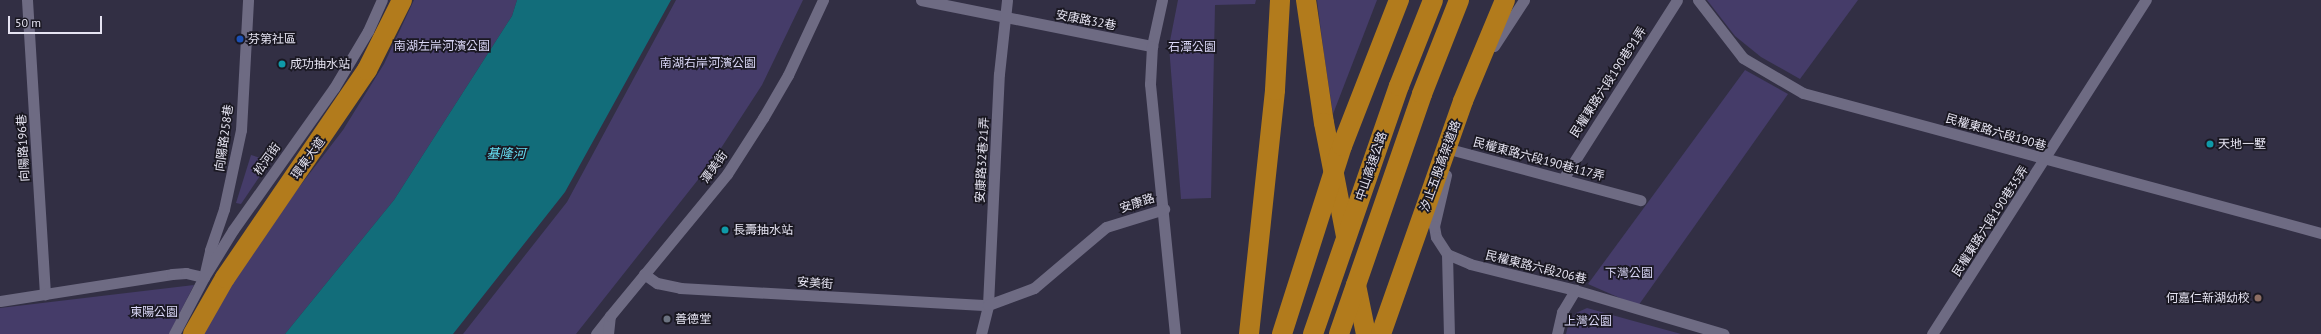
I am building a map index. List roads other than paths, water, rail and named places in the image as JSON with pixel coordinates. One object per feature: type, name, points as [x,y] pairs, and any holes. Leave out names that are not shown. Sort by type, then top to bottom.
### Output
[{"type":"highway","name":"環東大道","points":[[193,334],[235,262],[366,71],[402,0]]},
{"type":"highway","points":[[1249,334],[1275,90],[1280,0]]},
{"type":"highway","points":[[1306,0],[1324,123],[1366,334]]},
{"type":"highway","points":[[1282,334],[1342,146],[1399,0]]},
{"type":"highway","name":"中山高速公路","points":[[1313,334],[1399,86],[1433,0]]},
{"type":"highway","name":"汐止五股高架道路","points":[[1381,334],[1463,101],[1505,0]]},
{"type":"highway","name":"中山高速公路","points":[[1339,334],[1422,94],[1458,4]]},
{"type":"street","name":"向陽路196巷","points":[[27,0],[45,294]]},
{"type":"street","name":"向陽路258巷","points":[[204,277],[210,250],[224,209],[241,130],[248,0]]},
{"type":"street","name":"松河街","points":[[174,334],[204,277],[279,164],[334,88],[368,31],[382,0]]},
{"type":"street","name":"潭美街","points":[[610,316],[726,174],[764,118],[788,75],[823,0]]},
{"type":"street","name":"安康路32巷","points":[[921,0],[1152,46]]},
{"type":"street","name":"安康路32巷21弄","points":[[988,305],[998,74],[1007,0]]},
{"type":"street","name":"安康路","points":[[988,305],[1034,288],[1106,228],[1164,209],[1150,84],[1152,46],[1162,0]]},
{"type":"street","name":"民權東路六段190巷117弄","points":[[1524,0],[1487,57],[1453,150],[1640,200]]},
{"type":"street","name":"民權東路六段190巷91弄","points":[[1563,179],[1678,0]]},
{"type":"street","name":"民權東路六段190巷","points":[[1698,0],[1743,58],[1803,93],[2321,233]]},
{"type":"street","name":"民權東路六段190巷35弄","points":[[1932,334],[2146,0]]},
{"type":"street","points":[[1449,334],[1447,254],[1436,237],[1434,226],[1453,150]]},
{"type":"street","points":[[1164,209],[1175,334]]},
{"type":"street","name":"民權東路六段206巷","points":[[1447,254],[1470,264],[1575,290],[1724,334]]},
{"type":"street","points":[[0,301],[186,272],[204,277]]},
{"type":"street","name":"安美街","points":[[644,274],[657,283],[680,288],[988,305]]},
{"type":"street","points":[[1557,334],[1562,312],[1575,290]]},
{"type":"street","points":[[981,334],[988,305]]},
{"type":"street","points":[[596,334],[610,316]]},
{"type":"street","points":[[608,334],[610,316]]},
{"type":"water","name":"基隆河","points":[[517,0],[671,0],[565,192],[453,334],[285,334],[394,200],[512,16]]},
{"type":"place","name":"芬第社區","points":[[240,39]]},
{"type":"place","name":"成功抽水站","points":[[282,64]]},
{"type":"place","name":"天地一墅","points":[[2210,144]]},
{"type":"place","name":"長壽抽水站","points":[[725,230]]},
{"type":"place","name":"何嘉仁新湖幼校","points":[[2258,298]]},
{"type":"place","name":"善德堂","points":[[667,319]]},
{"type":"park label","name":"南湖左岸河濱公園","points":[[442,46]]},
{"type":"park label","name":"石潭公園","points":[[1192,47]]},
{"type":"park label","name":"南湖右岸河濱公園","points":[[708,63]]},
{"type":"park label","name":"下灣公園","points":[[1629,273]]},
{"type":"park label","name":"東陽公園","points":[[154,312]]},
{"type":"park label","name":"上灣公園","points":[[1588,321]]}]
